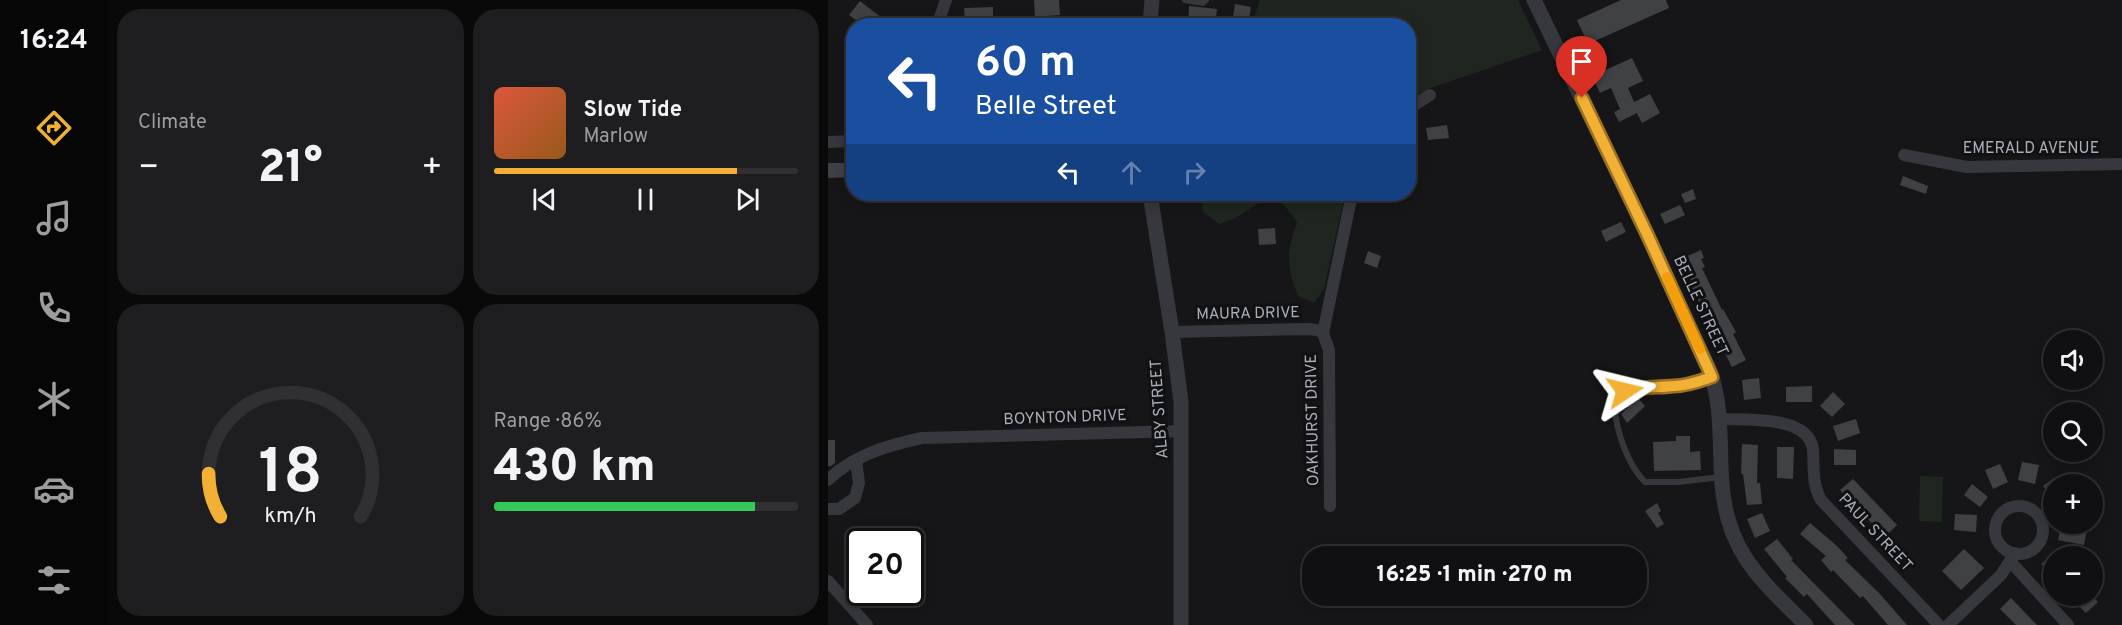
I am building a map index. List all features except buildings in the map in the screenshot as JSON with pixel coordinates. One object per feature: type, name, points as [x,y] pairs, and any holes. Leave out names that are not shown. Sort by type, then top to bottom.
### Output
[{"type":"street","points":[[939,18],[946,0]]},
{"type":"street","points":[[1151,18],[1152,0]]},
{"type":"street","name":"BELLE STREET","points":[[1534,0],[1647,234],[1712,377],[1720,419],[1722,477],[1727,517],[1736,543],[1754,571],[1806,625]]},
{"type":"street","points":[[1416,104],[1430,95]]},
{"type":"street","points":[[828,142],[846,141]]},
{"type":"street","name":"EMERALD AVENUE","points":[[1904,155],[1967,167],[2122,164]]},
{"type":"street","name":"ALBY STREET","points":[[1151,201],[1179,381],[1182,431],[1181,625]]},
{"type":"street","name":"OAKHURST DRIVE","points":[[1330,506],[1329,350],[1323,333],[1351,201]]},
{"type":"street","name":"MAURA DRIVE","points":[[1172,332],[1308,329],[1323,333]]},
{"type":"street","name":"PAUL STREET","points":[[1720,419],[1784,423],[1806,433],[1812,443],[1815,487],[1821,500],[1939,625]]},
{"type":"street","name":"BOYNTON DRIVE","points":[[828,480],[856,460],[903,442],[922,438],[1182,431]]},
{"type":"street","points":[[828,509],[839,509],[855,498],[859,483],[856,460]]},
{"type":"street","points":[[1948,625],[2001,575],[2012,557],[2034,550],[2043,537],[2042,521],[2032,509],[2025,506],[2009,508],[2002,512],[1995,527],[1998,542],[2012,557],[2068,625]]},
{"type":"street","points":[[828,581],[867,625]]},
{"type":"lane","points":[[1185,0],[1203,3],[1206,0]]},
{"type":"lane","points":[[1712,377],[1696,383],[1673,387],[1644,386],[1625,391],[1614,403],[1616,422],[1633,467],[1645,482],[1678,482],[1722,477]]},
{"type":"shaded area","points":[[1260,0],[1518,0],[1542,50],[1428,89],[1416,96],[1416,18],[1254,18]]},
{"type":"shaded area","points":[[1202,201],[1281,201],[1257,204],[1236,218],[1219,224],[1203,212]]},
{"type":"shaded area","points":[[1281,201],[1343,201],[1324,289],[1314,303],[1298,296],[1290,267],[1289,251],[1297,222]]},
{"type":"shaded area","points":[[1920,476],[1943,477],[1942,522],[1919,521]]},
{"type":"slow traffic","points":[[1667,277],[1700,349]]},
{"type":"route","points":[[1582,98],[1712,377],[1696,383],[1673,387],[1644,386],[1625,391]]}]
